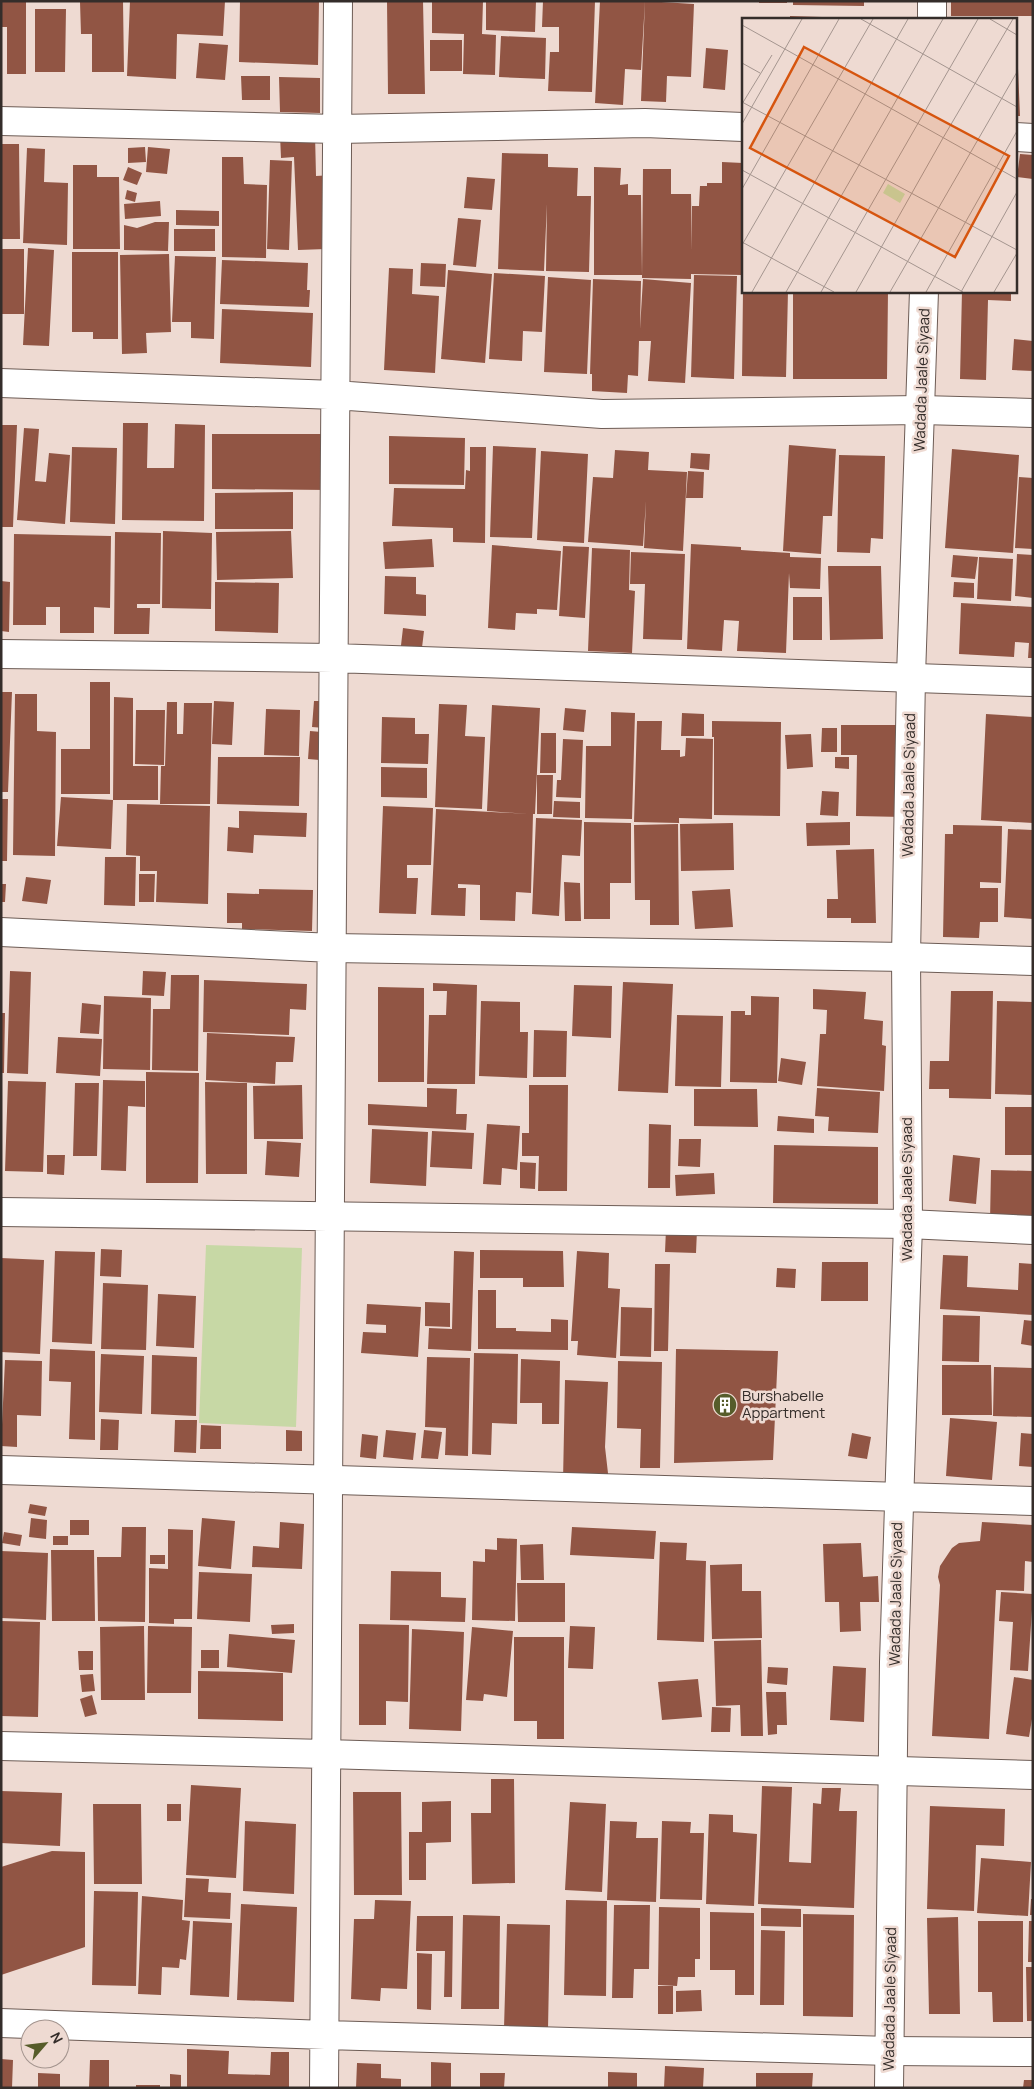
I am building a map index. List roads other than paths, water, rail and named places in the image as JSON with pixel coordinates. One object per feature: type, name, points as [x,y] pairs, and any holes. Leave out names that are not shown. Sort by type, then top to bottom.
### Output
[{"type":"street","points":[[324,2088],[338,1]]},
{"type":"street","points":[[932,1],[932,18]]},
{"type":"street","points":[[1,121],[337,129],[645,123],[742,127]]},
{"type":"street","points":[[1016,137],[1033,138]]},
{"type":"street","name":"Wadada Jaale Siyaad","points":[[889,2088],[892,1772],[898,1496],[908,1224],[906,957],[911,676],[924,292]]},
{"type":"street","points":[[1,383],[335,395],[602,414],[921,410],[1033,413]]},
{"type":"street","points":[[1,654],[333,658],[911,676],[1033,682]]},
{"type":"street","points":[[1,932],[332,948],[906,957],[1033,961]]},
{"type":"street","points":[[1,1212],[908,1224],[1033,1230]]},
{"type":"street","points":[[1,1470],[1033,1501]]},
{"type":"street","points":[[1,1746],[1033,1775]]},
{"type":"street","points":[[1,2023],[325,2035],[890,2051],[1033,2052]]},
{"type":"place","name":"Burshabelle Appartment","points":[[725,1405]]}]
